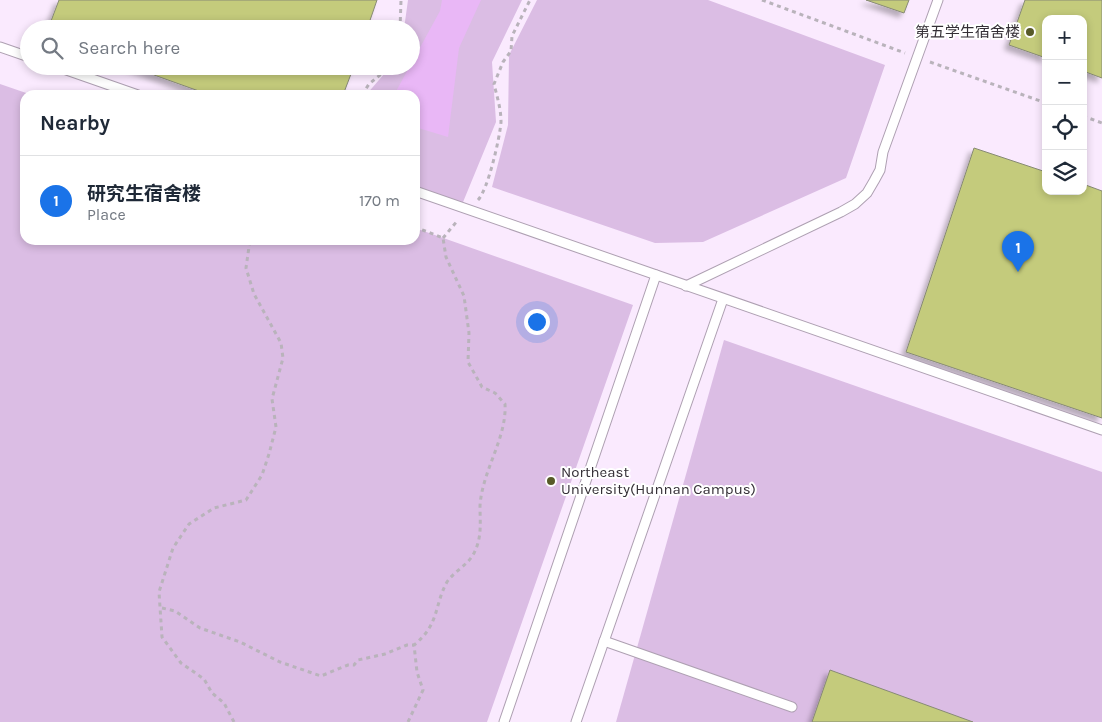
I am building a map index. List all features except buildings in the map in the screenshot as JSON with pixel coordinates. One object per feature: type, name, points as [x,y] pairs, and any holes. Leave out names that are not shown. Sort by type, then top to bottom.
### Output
[{"type":"lane","points":[[686,286],[841,212],[867,193],[880,170],[883,152],[938,0]]},
{"type":"lane","points":[[0,47],[20,54]]},
{"type":"lane","points":[[81,75],[124,90]]},
{"type":"lane","points":[[420,193],[1102,430]]},
{"type":"lane","points":[[504,722],[656,275]]},
{"type":"lane","points":[[576,722],[723,299]]},
{"type":"lane","points":[[604,640],[792,707]]},
{"type":"path","points":[[400,20],[401,0]]},
{"type":"path","points":[[162,608],[175,611],[200,628],[240,642],[280,662],[321,676],[354,664],[358,660],[385,654],[407,645],[414,645],[422,638],[437,614],[447,582],[467,564],[475,553],[480,537],[480,505],[483,489],[490,461],[506,418],[505,404],[496,393],[482,387],[468,362],[469,333],[464,296],[446,257],[443,238],[466,209],[482,196],[486,186],[500,132],[500,102],[494,84],[503,62],[511,51],[512,36],[530,0]]},
{"type":"path","points":[[762,0],[1042,102]]},
{"type":"path","points":[[365,90],[369,84],[380,75]]},
{"type":"path","points":[[1087,117],[1102,123]]},
{"type":"path","points":[[420,229],[443,238]]},
{"type":"path","points":[[234,722],[224,703],[212,693],[204,679],[181,663],[162,637],[160,592],[173,548],[189,524],[202,514],[227,503],[246,500],[262,475],[276,427],[272,399],[281,373],[281,343],[254,294],[246,268],[249,245]]},
{"type":"path","points":[[408,722],[423,690],[416,672],[414,645]]},
{"type":"shaded area","name":"Northeast University(Hunnan Campus)","points":[[0,0],[1102,0],[1102,722],[0,722]]},
{"type":"shaded area","points":[[408,0],[522,0],[492,62],[496,122],[461,207],[420,193],[420,90],[370,90],[383,75],[420,75],[420,20],[405,20]]},
{"type":"shaded area","points":[[442,0],[481,0],[459,48],[448,137],[420,129],[420,90],[397,90],[405,75],[420,75],[420,48],[440,11]]},
{"type":"shaded area","points":[[537,0],[708,0],[885,65],[846,178],[703,242],[655,243],[492,187],[508,125],[509,55]]},
{"type":"shaded area","points":[[0,84],[20,91],[20,245],[420,245],[420,230],[633,305],[487,722],[0,722]]},
{"type":"shaded area","points":[[724,340],[1102,472],[1102,722],[616,722]]},
{"type":"place","name":"第五学生宿舍楼","points":[[1030,32]]},
{"type":"place","name":"研究生宿舍楼","points":[[1018,272]]},
{"type":"place","name":"Northeast University(Hunnan Campus)","points":[[551,481]]}]
